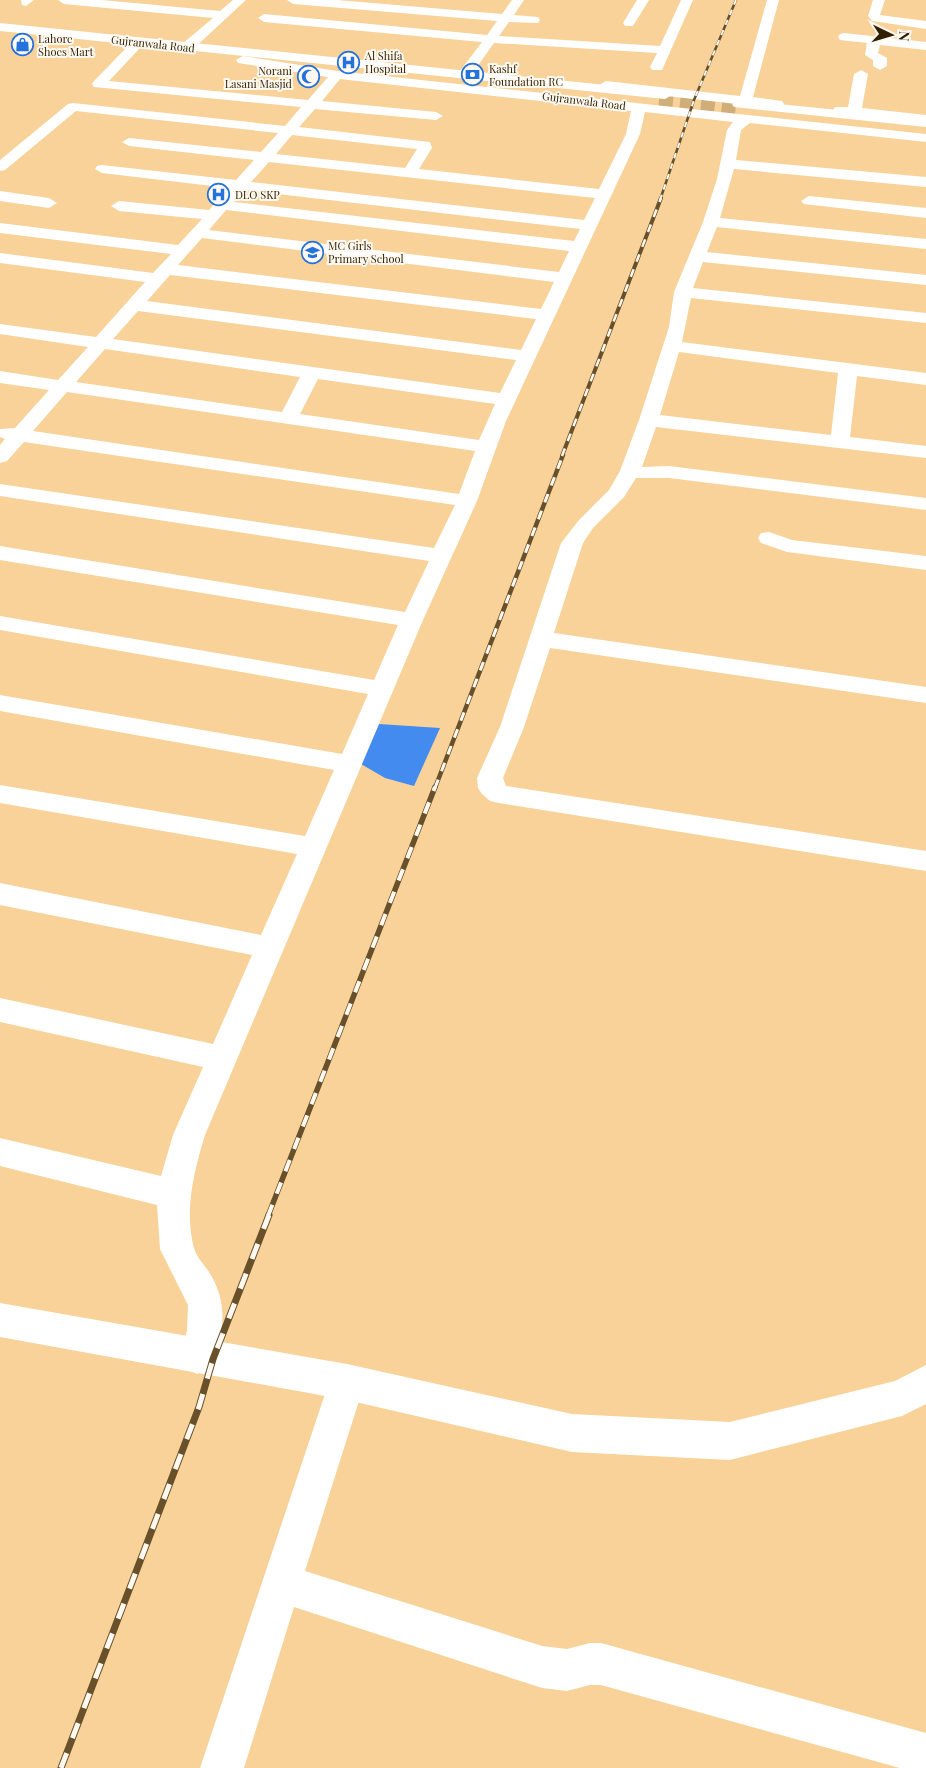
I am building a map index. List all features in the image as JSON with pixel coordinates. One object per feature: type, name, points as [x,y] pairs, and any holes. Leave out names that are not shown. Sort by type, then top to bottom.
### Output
[{"type":"main road","points":[[64,0],[223,15]]},
{"type":"main road","points":[[176,0],[237,3]]},
{"type":"main road","points":[[284,0],[260,22],[378,28],[490,38],[521,41],[532,47],[554,42],[664,50]]},
{"type":"main road","points":[[293,0],[504,18],[533,23],[521,41]]},
{"type":"main road","points":[[467,72],[517,0]]},
{"type":"main road","points":[[628,30],[642,0]]},
{"type":"main road","points":[[197,1356],[205,1334],[204,1305],[201,1291],[182,1262],[177,1248],[174,1194],[181,1159],[189,1135],[412,620],[467,501],[485,447],[546,315],[652,98],[666,36],[687,0]]},
{"type":"main road","points":[[773,0],[739,123],[734,130],[728,164],[711,222],[683,292],[681,317],[649,420],[630,471],[618,493],[586,524],[572,543],[512,727],[490,778],[491,788],[499,794],[926,861]]},
{"type":"main road","points":[[879,0],[874,16],[876,18],[926,25]]},
{"type":"main road","points":[[187,47],[237,3]]},
{"type":"main road","points":[[378,28],[394,9]]},
{"type":"main road","name":"Gujranwala Road","points":[[0,27],[187,47],[337,75],[652,98],[690,93],[715,96],[743,109],[926,138]]},
{"type":"main road","name":"Gujranwala Road","points":[[0,33],[134,48],[245,57],[652,98]]},
{"type":"main road","points":[[844,37],[926,46]]},
{"type":"main road","points":[[874,41],[870,55],[880,57],[880,66]]},
{"type":"main road","points":[[134,48],[99,84],[436,116]]},
{"type":"main road","name":"Gujranwala Road","points":[[245,57],[303,55],[467,72],[652,98],[681,114],[707,116],[743,109],[854,112],[926,119]]},
{"type":"main road","points":[[854,112],[861,74]]},
{"type":"main road","points":[[0,457],[10,433],[62,386],[337,75]]},
{"type":"main road","points":[[681,114],[690,93]]},
{"type":"main road","points":[[707,116],[715,96]]},
{"type":"main road","points":[[2,163],[73,107],[425,145],[409,174]]},
{"type":"main road","name":"Gujranwala Road","points":[[743,109],[926,123]]},
{"type":"main road","name":"Gujranwala Road","points":[[743,109],[926,130]]},
{"type":"main road","points":[[52,124],[72,126]]},
{"type":"main road","points":[[88,181],[102,169],[125,136],[264,157],[604,194]]},
{"type":"main road","points":[[728,164],[926,182]]},
{"type":"main road","points":[[102,169],[239,185],[584,236]]},
{"type":"main road","points":[[0,196],[49,203]]},
{"type":"main road","points":[[809,201],[926,213]]},
{"type":"main road","points":[[119,206],[217,210],[523,240],[584,236]]},
{"type":"main road","points":[[711,222],[926,244]]},
{"type":"main road","points":[[0,228],[182,250]]},
{"type":"main road","points":[[197,233],[564,278]]},
{"type":"main road","points":[[508,270],[523,240]]},
{"type":"main road","points":[[697,256],[926,280]]},
{"type":"main road","points":[[0,258],[396,297],[546,315]]},
{"type":"main road","points":[[396,297],[419,260]]},
{"type":"main road","points":[[798,304],[804,267]]},
{"type":"main road","points":[[683,292],[926,318]]},
{"type":"main road","points":[[134,305],[527,356]]},
{"type":"main road","points":[[0,329],[506,400]]},
{"type":"main road","points":[[671,346],[926,379]]},
{"type":"main road","points":[[840,442],[848,370]]},
{"type":"main road","points":[[288,419],[299,401],[300,392],[312,373]]},
{"type":"main road","points":[[0,377],[485,447]]},
{"type":"main road","points":[[649,420],[926,452]]},
{"type":"main road","points":[[10,433],[467,501]]},
{"type":"main road","points":[[630,471],[669,472],[926,504]]},
{"type":"main road","points":[[0,490],[442,556]]},
{"type":"main road","points":[[769,538],[787,546],[926,563]]},
{"type":"main road","points":[[0,552],[412,620]]},
{"type":"main road","points":[[0,623],[383,689]]},
{"type":"main road","points":[[542,639],[926,695]]},
{"type":"main road","points":[[0,703],[351,764]]},
{"type":"main road","points":[[0,794],[315,847]]},
{"type":"main road","points":[[0,894],[271,948]]},
{"type":"main road","points":[[0,1010],[223,1059]]},
{"type":"main road","points":[[0,1152],[174,1194]]},
{"type":"main road","points":[[0,1320],[347,1382],[572,1433],[730,1441],[902,1398],[926,1383]]},
{"type":"main road","points":[[222,1768],[284,1584],[347,1382]]},
{"type":"main road","points":[[284,1584],[542,1667],[567,1670],[601,1664],[926,1754]]},
{"type":"water","points":[[379,724],[440,728],[414,786],[385,778],[361,764]]},
{"type":"tunnel","points":[[659,101],[739,110]]},
{"type":"railway","points":[[660,200],[694,100],[736,0]]},
{"type":"railway","points":[[562,456],[661,198]]},
{"type":"railway","points":[[435,788],[563,455]]},
{"type":"railway","points":[[268,1216],[435,787]]},
{"type":"railway","points":[[61,1768],[199,1407],[213,1359],[269,1215]]},
{"type":"place","name":"Lahore Shoes Mart","points":[[22,45]]},
{"type":"place","name":"Al Shifa Hospital","points":[[349,62]]},
{"type":"place","name":"Kashf Foundation RC","points":[[473,75]]},
{"type":"place","name":"Norani Lasani Masjid","points":[[308,77]]},
{"type":"place","name":"DLO SKP","points":[[219,195]]},
{"type":"place","name":"MC Girls Primary School","points":[[312,252]]}]
